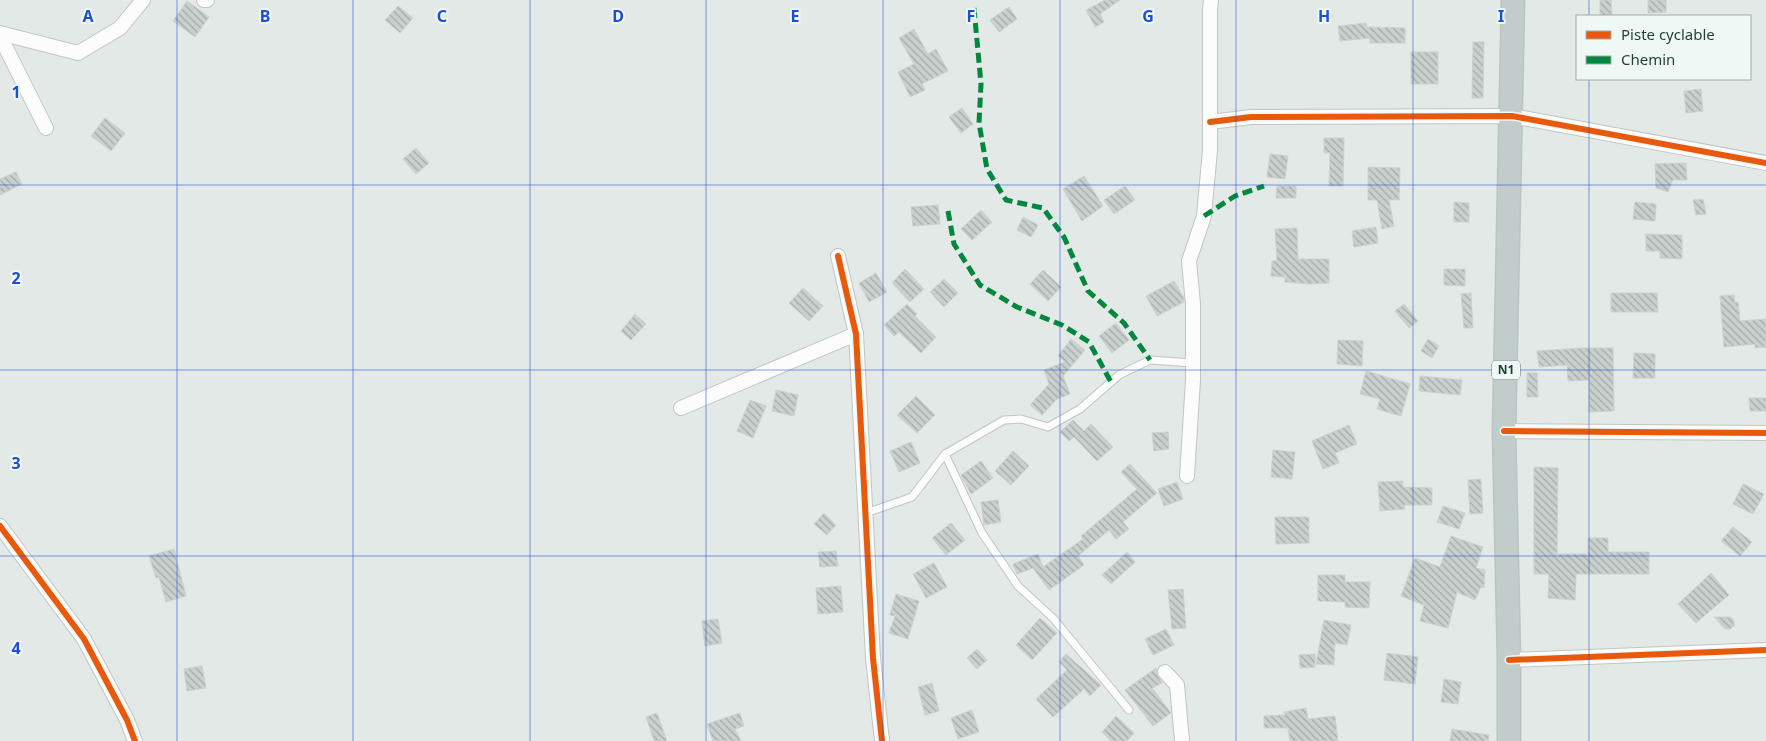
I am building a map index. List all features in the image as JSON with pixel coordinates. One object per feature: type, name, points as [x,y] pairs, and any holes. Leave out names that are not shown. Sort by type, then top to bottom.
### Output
[{"type":"highway","name":"N1","points":[[1508,741],[1509,660],[1504,431],[1513,0]]},
{"type":"street","points":[[0,33],[78,53],[120,28],[143,0]]},
{"type":"street","points":[[1187,476],[1194,304],[1189,260],[1204,216],[1210,150],[1211,0]]},
{"type":"street","points":[[0,43],[6,48],[46,128]]},
{"type":"street","points":[[1210,122],[1251,117],[1512,116],[1766,163]]},
{"type":"street","points":[[838,256],[856,334],[873,658],[882,741]]},
{"type":"street","points":[[681,408],[856,334]]},
{"type":"street","points":[[1504,431],[1766,433]]},
{"type":"street","points":[[0,526],[84,639],[127,720],[135,741]]},
{"type":"street","points":[[1509,660],[1766,650]]},
{"type":"street","points":[[1165,672],[1177,685],[1182,741]]},
{"type":"lane","points":[[866,513],[912,496],[945,454],[1004,420],[1020,419],[1048,427],[1080,409],[1119,375],[1150,360],[1193,363]]},
{"type":"lane","points":[[945,454],[982,534],[1018,586],[1053,618],[1128,710]]},
{"type":"building","points":[[1105,0],[1120,0],[1100,14],[1104,22],[1095,27],[1086,10]]},
{"type":"building","points":[[1600,0],[1611,0],[1612,15],[1600,15]]},
{"type":"building","points":[[1648,0],[1666,0],[1666,12],[1648,13]]},
{"type":"building","points":[[187,1],[209,17],[195,37],[173,21]]},
{"type":"building","points":[[398,6],[413,18],[400,33],[385,20]]},
{"type":"building","points":[[1009,7],[1017,19],[999,32],[990,20]]},
{"type":"building","points":[[1366,23],[1367,27],[1405,28],[1405,43],[1370,43],[1370,38],[1340,41],[1338,26]]},
{"type":"building","points":[[914,29],[928,54],[936,49],[948,71],[922,84],[925,90],[910,97],[898,72],[914,64],[899,38]]},
{"type":"building","points":[[1473,42],[1484,42],[1483,98],[1472,98]]},
{"type":"building","points":[[1411,52],[1438,52],[1438,84],[1411,84]]},
{"type":"building","points":[[1701,89],[1703,111],[1686,113],[1684,91]]},
{"type":"building","points":[[962,108],[973,124],[961,133],[949,117]]},
{"type":"building","points":[[105,118],[125,133],[111,151],[91,136]]},
{"type":"building","points":[[1324,138],[1344,138],[1343,186],[1329,186],[1330,153],[1324,153]]},
{"type":"building","points":[[416,148],[429,163],[416,174],[403,159]]},
{"type":"building","points":[[1270,154],[1288,156],[1285,179],[1267,177]]},
{"type":"building","points":[[1686,163],[1687,180],[1673,180],[1668,192],[1656,188],[1655,164]]},
{"type":"building","points":[[1368,167],[1400,168],[1399,200],[1389,200],[1394,226],[1382,229],[1377,200],[1368,200]]},
{"type":"building","points":[[16,172],[22,184],[0,195],[0,179]]},
{"type":"building","points":[[1084,176],[1103,206],[1082,221],[1063,189]]},
{"type":"building","points":[[1125,186],[1135,200],[1114,214],[1104,200]]},
{"type":"building","points":[[1277,186],[1296,186],[1296,198],[1276,198]]},
{"type":"building","points":[[1703,199],[1706,214],[1696,215],[1693,200]]},
{"type":"building","points":[[1454,202],[1469,203],[1469,222],[1454,222]]},
{"type":"building","points":[[1635,202],[1656,204],[1655,221],[1633,219]]},
{"type":"building","points":[[938,205],[940,224],[913,226],[911,207]]},
{"type":"building","points":[[981,210],[992,222],[972,240],[961,229]]},
{"type":"building","points":[[1023,217],[1038,225],[1031,237],[1017,230]]},
{"type":"building","points":[[1376,227],[1378,243],[1354,247],[1352,231]]},
{"type":"building","points":[[1297,228],[1298,259],[1329,259],[1329,283],[1285,282],[1285,277],[1271,276],[1272,261],[1277,261],[1275,229]]},
{"type":"building","points":[[1646,234],[1682,235],[1682,259],[1660,258],[1660,251],[1646,251]]},
{"type":"building","points":[[905,269],[924,289],[910,302],[892,283]]},
{"type":"building","points":[[1444,269],[1465,269],[1465,286],[1444,285]]},
{"type":"building","points":[[1043,270],[1061,287],[1048,301],[1030,284]]},
{"type":"building","points":[[876,273],[887,292],[869,302],[859,283]]},
{"type":"building","points":[[944,279],[958,293],[944,307],[930,292]]},
{"type":"building","points":[[1174,281],[1184,298],[1184,302],[1157,316],[1146,296]]},
{"type":"building","points":[[803,288],[823,306],[809,321],[789,303]]},
{"type":"building","points":[[1471,293],[1473,328],[1464,328],[1461,294]]},
{"type":"building","points":[[1611,293],[1657,293],[1658,312],[1611,312]]},
{"type":"building","points":[[1734,295],[1735,303],[1738,302],[1740,321],[1766,319],[1766,347],[1755,348],[1755,344],[1724,347],[1720,296]]},
{"type":"building","points":[[907,304],[917,314],[915,316],[936,337],[921,353],[899,332],[894,336],[884,325]]},
{"type":"building","points":[[1404,304],[1418,321],[1409,328],[1395,311]]},
{"type":"building","points":[[635,314],[646,324],[631,340],[621,331]]},
{"type":"building","points":[[1116,323],[1129,340],[1112,353],[1099,336]]},
{"type":"building","points":[[1071,339],[1085,350],[1063,376],[1070,394],[1057,399],[1042,415],[1030,405],[1049,384],[1044,370],[1065,362],[1058,356]]},
{"type":"building","points":[[1428,339],[1439,346],[1432,358],[1421,351]]},
{"type":"building","points":[[1338,340],[1363,341],[1362,366],[1337,364]]},
{"type":"building","points":[[1613,348],[1614,411],[1589,412],[1589,380],[1568,381],[1567,365],[1539,367],[1537,351]]},
{"type":"building","points":[[1634,353],[1655,354],[1655,378],[1633,378]]},
{"type":"building","points":[[1366,371],[1410,384],[1401,416],[1377,409],[1380,399],[1360,394]]},
{"type":"building","points":[[1527,373],[1537,373],[1538,397],[1527,397]]},
{"type":"building","points":[[1420,376],[1462,380],[1460,395],[1419,391]]},
{"type":"building","points":[[776,390],[798,395],[794,416],[772,411]]},
{"type":"building","points":[[916,396],[935,415],[917,433],[897,415]]},
{"type":"building","points":[[1749,398],[1766,398],[1766,411],[1750,411]]},
{"type":"building","points":[[750,400],[766,406],[753,438],[737,431]]},
{"type":"building","points":[[1073,420],[1084,431],[1091,424],[1113,447],[1097,461],[1074,437],[1069,441],[1060,432]]},
{"type":"building","points":[[1349,425],[1357,444],[1335,453],[1339,463],[1323,469],[1312,441]]},
{"type":"building","points":[[1168,432],[1169,449],[1154,451],[1152,433]]},
{"type":"building","points":[[911,442],[920,463],[899,472],[890,451]]},
{"type":"building","points":[[1273,450],[1295,452],[1292,479],[1271,477]]},
{"type":"building","points":[[1013,451],[1029,466],[1011,485],[995,471]]},
{"type":"building","points":[[981,461],[993,478],[971,494],[961,475]]},
{"type":"building","points":[[1130,464],[1157,493],[1123,522],[1129,529],[1116,539],[1109,530],[1078,556],[1084,565],[1049,590],[1033,568],[1017,574],[1013,564],[1038,554],[1043,567],[1083,539],[1081,536],[1137,489],[1121,472]]},
{"type":"building","points":[[1534,467],[1558,468],[1557,554],[1588,554],[1588,538],[1608,538],[1608,552],[1649,552],[1649,574],[1576,574],[1575,600],[1548,598],[1549,574],[1534,574]]},
{"type":"building","points":[[1481,479],[1483,513],[1470,514],[1468,480]]},
{"type":"building","points":[[1403,481],[1403,487],[1432,488],[1432,505],[1404,505],[1405,509],[1380,511],[1378,482]]},
{"type":"building","points":[[1177,482],[1183,499],[1164,506],[1158,489]]},
{"type":"building","points":[[1743,484],[1764,494],[1753,514],[1733,504]]},
{"type":"building","points":[[998,500],[1001,522],[984,525],[981,502]]},
{"type":"building","points":[[1443,506],[1465,513],[1459,529],[1437,522]]},
{"type":"building","points":[[824,513],[836,525],[827,535],[814,524]]},
{"type":"building","points":[[1275,517],[1309,517],[1309,543],[1276,544]]},
{"type":"building","points":[[951,523],[965,540],[946,555],[932,538]]},
{"type":"building","points":[[1733,527],[1752,542],[1740,556],[1721,541]]},
{"type":"building","points":[[1451,536],[1483,547],[1476,568],[1485,570],[1484,588],[1481,587],[1475,600],[1457,592],[1448,628],[1420,621],[1424,605],[1401,596],[1415,558],[1440,567]]},
{"type":"building","points":[[174,549],[186,596],[166,602],[159,577],[156,578],[149,556]]},
{"type":"building","points":[[836,551],[838,566],[820,567],[818,552]]},
{"type":"building","points":[[1127,552],[1135,562],[1111,584],[1102,575]]},
{"type":"building","points":[[934,563],[947,587],[926,598],[913,574]]},
{"type":"building","points":[[1711,573],[1729,595],[1696,623],[1678,604]]},
{"type":"building","points":[[1318,575],[1345,575],[1345,582],[1370,582],[1369,608],[1345,607],[1345,602],[1318,601]]},
{"type":"building","points":[[841,586],[843,612],[818,614],[816,588]]},
{"type":"building","points":[[1183,589],[1186,628],[1172,629],[1168,590]]},
{"type":"building","points":[[896,594],[919,601],[908,639],[889,633],[895,616],[890,615]]},
{"type":"building","points":[[1714,617],[1731,617],[1734,621],[1734,626],[1730,629],[1725,629]]},
{"type":"building","points":[[1040,618],[1057,633],[1032,660],[1016,645]]},
{"type":"building","points":[[718,619],[722,643],[705,646],[702,621]]},
{"type":"building","points":[[1324,620],[1351,625],[1347,645],[1335,643],[1334,665],[1316,664]]},
{"type":"building","points":[[1166,629],[1174,645],[1153,655],[1145,639]]},
{"type":"building","points":[[977,649],[987,660],[977,669],[967,658]]},
{"type":"building","points":[[1387,653],[1418,657],[1415,684],[1384,680]]},
{"type":"building","points":[[1066,654],[1101,685],[1090,696],[1084,689],[1053,717],[1036,699],[1067,670],[1059,662]]},
{"type":"building","points":[[1315,654],[1315,667],[1300,668],[1299,655]]},
{"type":"building","points":[[202,666],[206,688],[187,691],[184,669]]},
{"type":"building","points":[[1156,668],[1162,683],[1152,688],[1171,713],[1153,726],[1125,690]]},
{"type":"building","points":[[1444,679],[1461,682],[1458,704],[1441,702]]},
{"type":"building","points":[[932,683],[939,711],[925,715],[918,687]]},
{"type":"building","points":[[1306,708],[1308,719],[1335,716],[1338,741],[1290,741],[1288,728],[1264,728],[1264,716],[1285,715],[1284,712]]},
{"type":"building","points":[[972,710],[979,732],[958,739],[951,718]]},
{"type":"building","points":[[657,713],[667,741],[654,741],[646,717]]},
{"type":"building","points":[[740,713],[744,726],[735,729],[741,741],[713,741],[707,724]]},
{"type":"building","points":[[1116,716],[1134,733],[1127,741],[1111,741],[1102,732]]},
{"type":"building","points":[[1452,729],[1489,735],[1488,741],[1450,741]]},
{"type":"marked path","points":[[974,8],[981,84],[979,123],[987,169],[1006,200],[1043,208],[1064,237],[1088,291],[1124,323],[1150,360]]},
{"type":"marked path","points":[[1204,216],[1235,196],[1264,186]]},
{"type":"marked path","points":[[948,211],[954,244],[980,285],[1017,307],[1062,325],[1089,342],[1111,382]]},
{"type":"cycle path","points":[[1210,122],[1251,117],[1512,116],[1766,163]]},
{"type":"cycle path","points":[[838,256],[856,334],[873,658],[882,741]]},
{"type":"cycle path","points":[[1504,431],[1766,433]]},
{"type":"cycle path","points":[[0,526],[84,639],[127,720],[135,741]]},
{"type":"cycle path","points":[[1509,660],[1766,650]]}]
